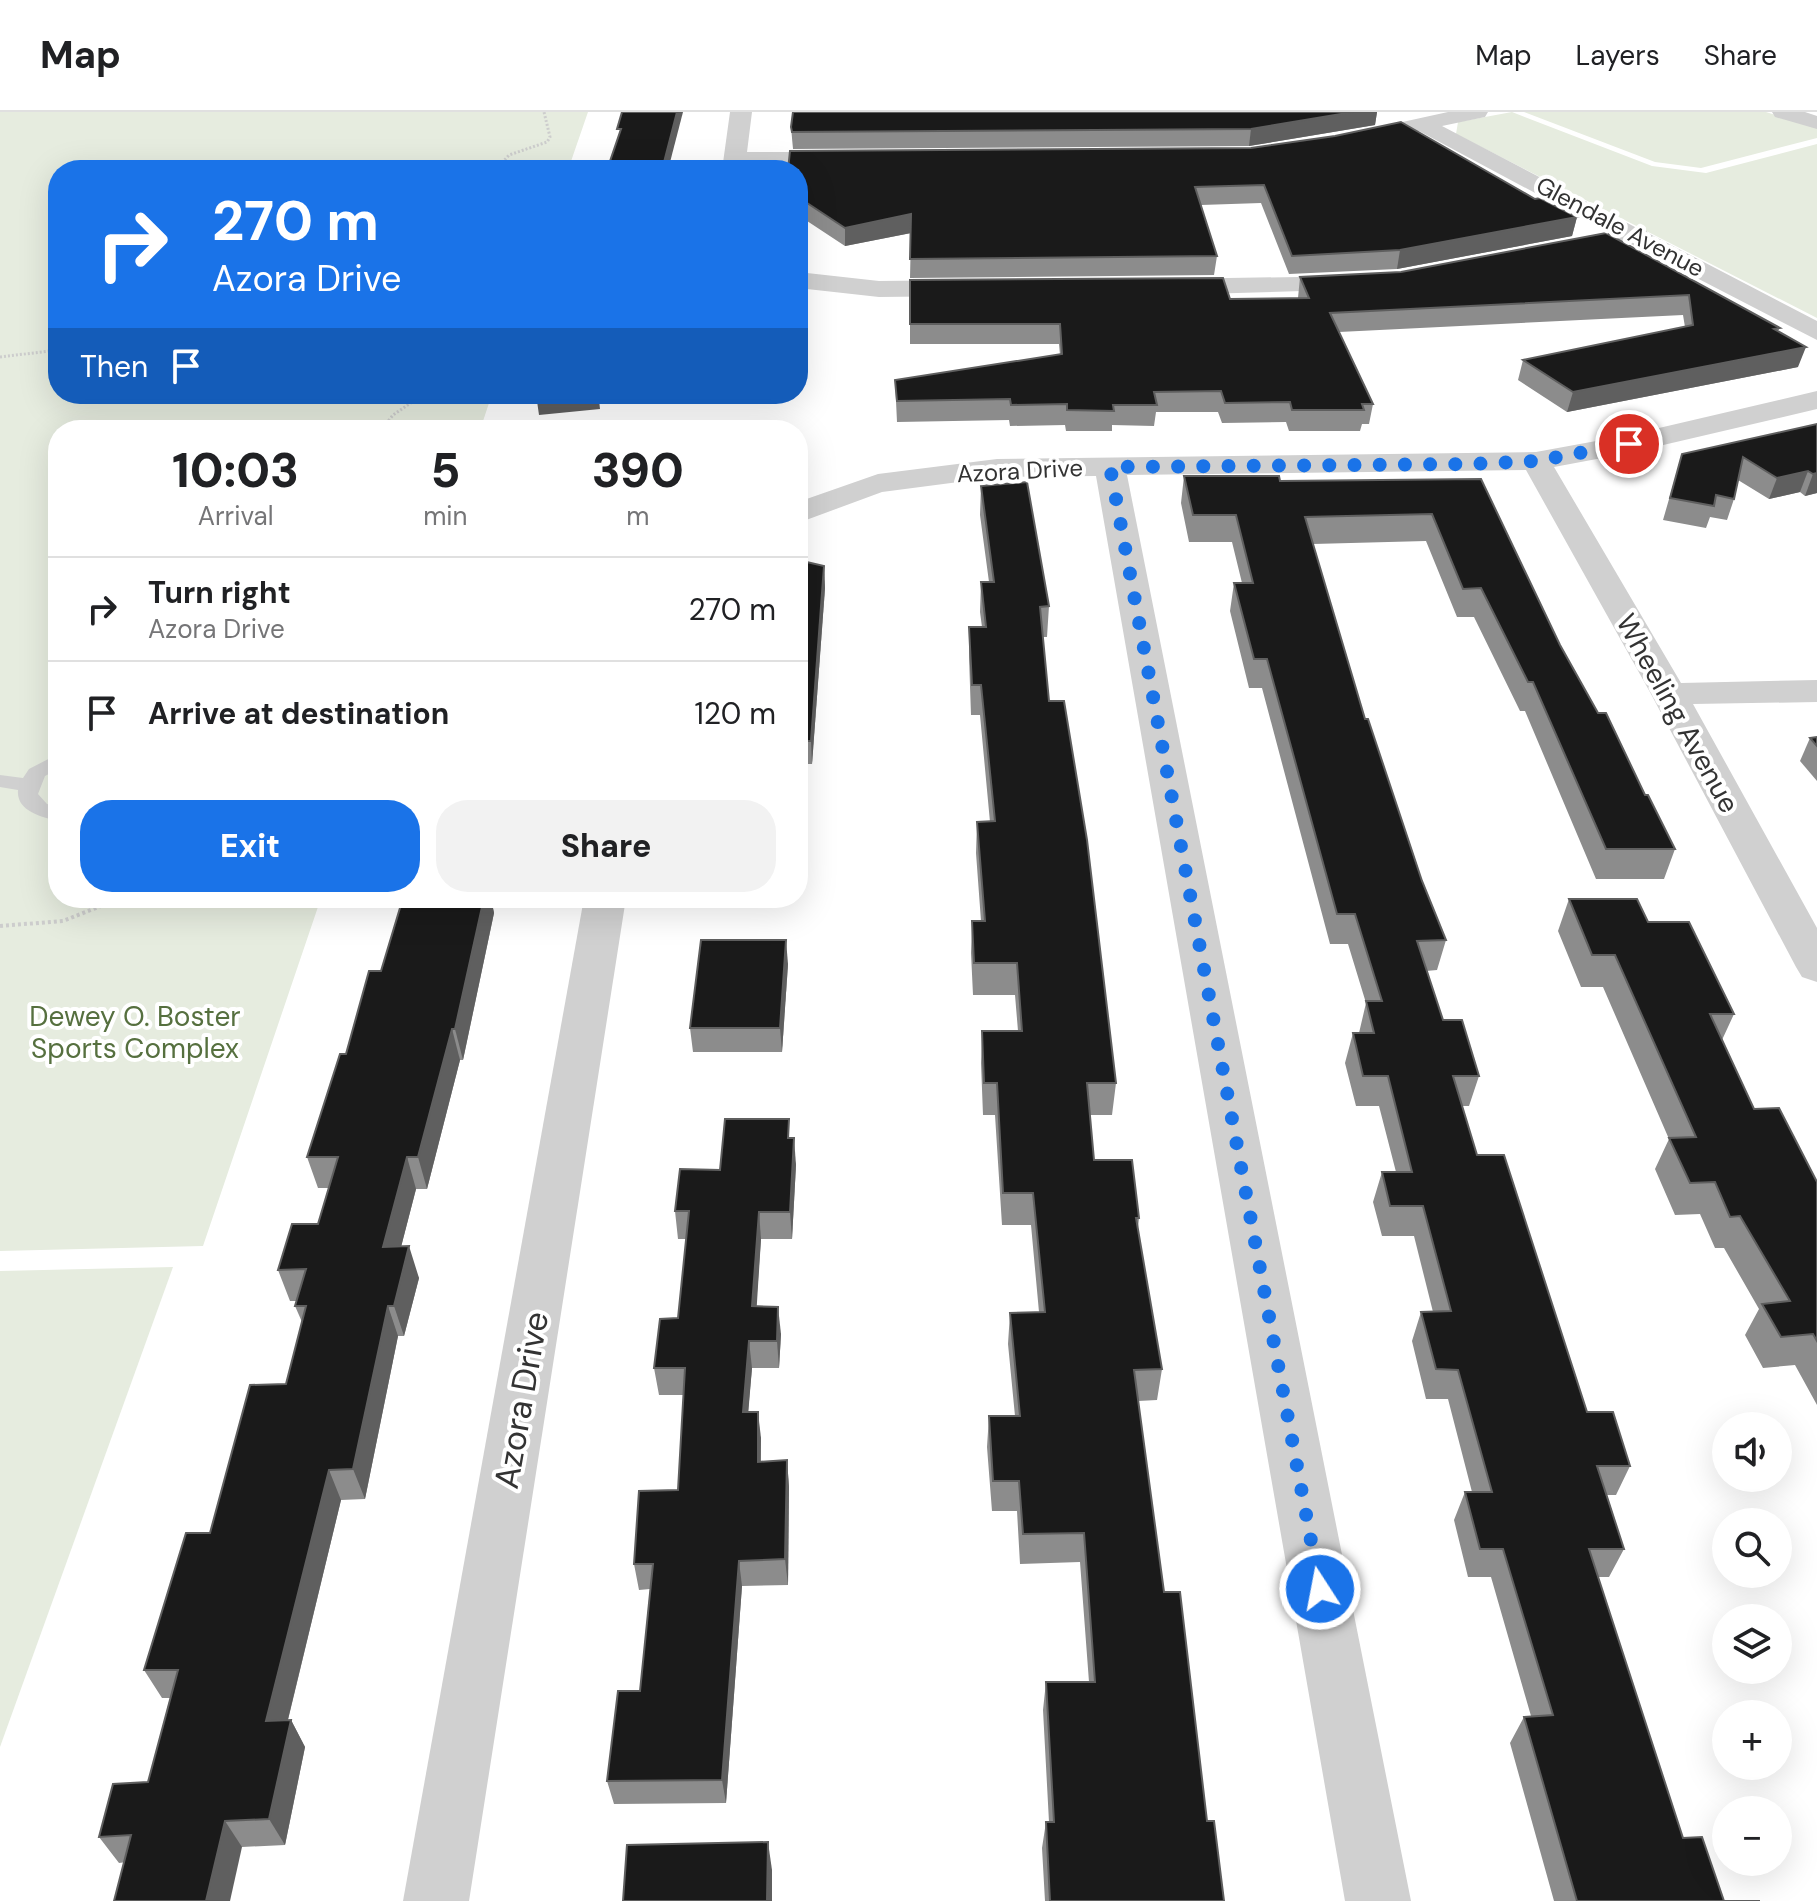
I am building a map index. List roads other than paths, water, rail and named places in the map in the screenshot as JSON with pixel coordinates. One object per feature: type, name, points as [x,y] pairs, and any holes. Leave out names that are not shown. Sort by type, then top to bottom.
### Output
[{"type":"street","points":[[735,160],[741,112]]},
{"type":"street","points":[[1332,144],[1477,112]]},
{"type":"street","points":[[1783,112],[1817,123]]},
{"type":"street","name":"Glendale Avenue","points":[[1421,124],[1636,234],[1817,332]]},
{"type":"street","points":[[808,162],[864,159]]},
{"type":"street","points":[[1531,254],[1636,234]]},
{"type":"street","points":[[808,281],[879,289],[996,288]]},
{"type":"street","points":[[1136,287],[1382,282]]},
{"type":"street","name":"Azora Drive","points":[[808,509],[878,483],[997,468],[1536,461],[1629,444],[1817,400]]},
{"type":"street","name":"Wheeling Avenue","points":[[1536,461],[1669,694],[1817,967]]},
{"type":"street","points":[[1110,467],[1378,1901]]},
{"type":"street","points":[[1669,694],[1817,691]]},
{"type":"street","name":"Azora Drive","points":[[436,1901],[603,908]]},
{"type":"lane","points":[[48,766],[36,773],[28,785],[29,802],[48,812]]},
{"type":"lane","points":[[0,781],[28,785]]},
{"type":"park label","name":"Dewey O. Boster Sports Complex","points":[[135,1032]]}]
